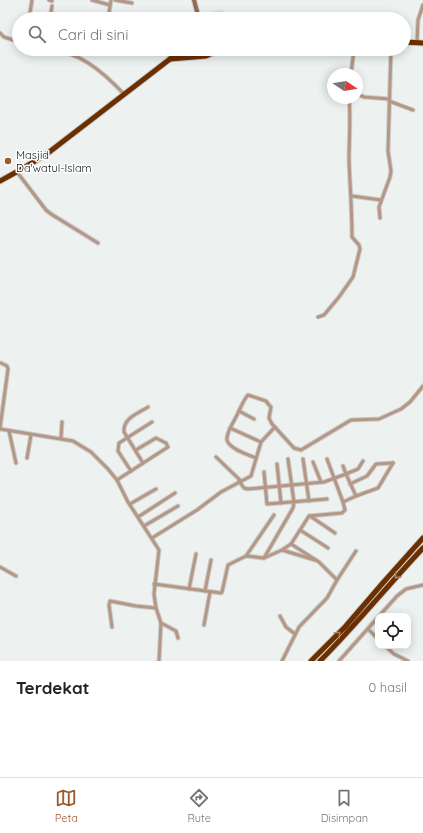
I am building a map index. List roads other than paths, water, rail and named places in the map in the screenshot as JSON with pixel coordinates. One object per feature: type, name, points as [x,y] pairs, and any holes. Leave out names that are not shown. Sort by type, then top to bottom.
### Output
[{"type":"highway","points":[[411,43],[423,43]]},
{"type":"highway","points":[[0,181],[48,153],[173,56]]},
{"type":"highway","points":[[169,59],[206,56]]},
{"type":"highway","points":[[311,661],[345,627],[423,538]]},
{"type":"highway","points":[[320,661],[349,632],[386,588],[423,548]]},
{"type":"street","points":[[31,12],[32,0]]},
{"type":"street","points":[[92,0],[110,5]]},
{"type":"street","points":[[109,12],[111,0]]},
{"type":"street","points":[[115,0],[132,3]]},
{"type":"street","points":[[194,0],[197,12]]},
{"type":"street","points":[[417,43],[418,20],[423,5]]},
{"type":"street","points":[[51,12],[52,6]]},
{"type":"street","points":[[0,33],[4,37],[12,40]]},
{"type":"street","points":[[76,56],[82,58],[95,67],[124,94]]},
{"type":"street","points":[[352,68],[353,56]]},
{"type":"street","points":[[380,218],[379,207],[390,174],[388,151],[391,56]]},
{"type":"street","points":[[363,97],[389,100],[413,110]]},
{"type":"street","points":[[318,317],[324,315],[353,277],[360,249],[359,245],[352,237],[352,196],[349,160],[350,104]]},
{"type":"street","points":[[17,172],[46,210],[98,243]]},
{"type":"street","points":[[352,196],[381,200]]},
{"type":"street","points":[[1,363],[7,366],[8,369],[0,428],[31,435],[62,438],[73,441],[85,447],[99,459],[117,480],[130,504],[159,550],[154,584],[156,608],[161,623],[159,661]]},
{"type":"street","points":[[256,458],[236,449],[229,444],[227,440],[230,428],[247,396],[252,395],[266,401],[270,406],[269,418],[275,427],[294,448],[301,450],[351,420],[379,419],[396,412],[410,402],[423,386]]},
{"type":"street","points":[[143,463],[123,430],[126,420],[148,408]]},
{"type":"street","points":[[239,411],[254,419]]},
{"type":"street","points":[[62,422],[62,438]]},
{"type":"street","points":[[130,471],[118,451],[119,443],[152,422]]},
{"type":"street","points":[[152,538],[240,481],[249,477],[253,473],[261,442],[275,427]]},
{"type":"street","points":[[230,428],[261,442]]},
{"type":"street","points":[[9,431],[16,463]]},
{"type":"street","points":[[28,458],[31,435]]},
{"type":"street","points":[[117,480],[166,450],[167,445],[156,438],[136,450]]},
{"type":"street","points":[[216,457],[245,488],[321,482],[358,469],[363,461]]},
{"type":"street","points":[[264,558],[291,513],[294,502],[288,459]]},
{"type":"street","points":[[303,459],[309,501]]},
{"type":"street","points":[[309,516],[342,513],[344,510],[343,502],[327,459]]},
{"type":"street","points":[[313,462],[321,482]]},
{"type":"street","points":[[343,502],[378,488],[393,463],[376,464],[367,476],[350,484]]},
{"type":"street","points":[[277,464],[278,486],[281,503]]},
{"type":"street","points":[[343,466],[356,496]]},
{"type":"street","points":[[264,472],[267,503],[269,505],[327,499]]},
{"type":"street","points":[[130,504],[156,489]]},
{"type":"street","points":[[138,517],[175,494]]},
{"type":"street","points":[[144,526],[178,506]]},
{"type":"street","points":[[154,584],[222,593],[227,566],[246,556],[274,515]]},
{"type":"street","points":[[246,556],[264,558],[282,550],[291,544],[309,516]]},
{"type":"street","points":[[309,516],[335,533]]},
{"type":"street","points":[[300,530],[328,548]]},
{"type":"street","points":[[291,544],[318,562],[337,580]]},
{"type":"street","points":[[282,550],[318,562]]},
{"type":"street","points":[[282,661],[299,627],[327,598],[356,551]]},
{"type":"street","points":[[189,589],[196,554]]},
{"type":"street","points":[[205,591],[211,560]]},
{"type":"street","points":[[0,567],[16,576]]},
{"type":"street","points":[[339,661],[368,629],[378,615],[402,592],[423,585]]},
{"type":"street","points":[[204,625],[210,592]]},
{"type":"street","points":[[112,627],[109,604],[110,601],[156,608]]},
{"type":"street","points":[[280,616],[286,627],[295,634]]},
{"type":"street","points":[[161,623],[176,631],[178,638]]},
{"type":"street","points":[[368,629],[375,636]]},
{"type":"street","points":[[388,649],[394,654],[408,661]]},
{"type":"place","name":"Masjid Da'watul-Islam","points":[[8,161]]}]
